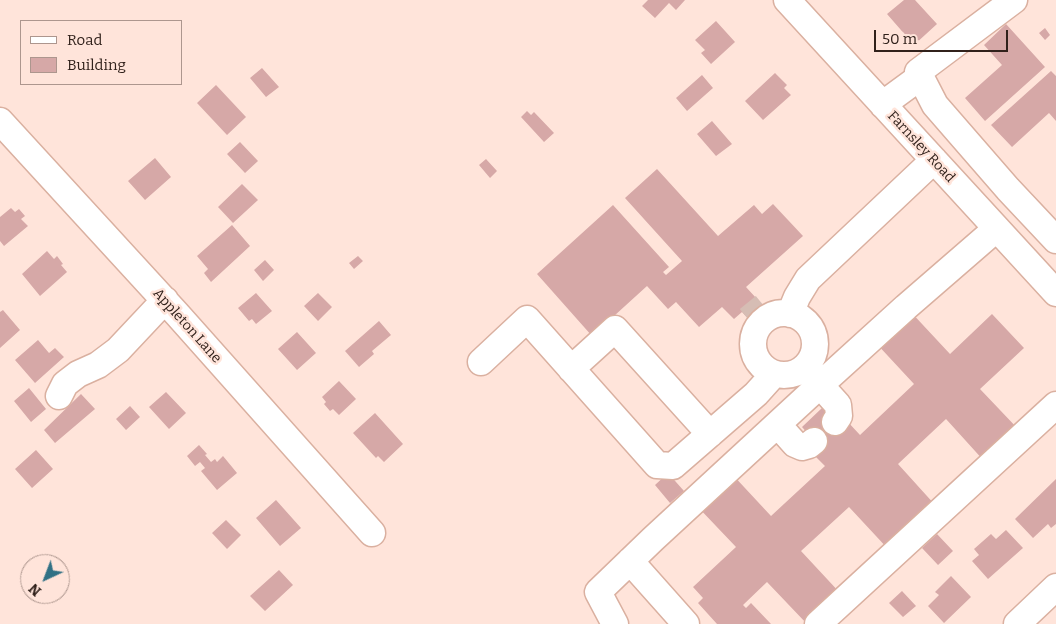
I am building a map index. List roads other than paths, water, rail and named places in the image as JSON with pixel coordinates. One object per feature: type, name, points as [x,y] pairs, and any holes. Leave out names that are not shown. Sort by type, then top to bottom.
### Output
[{"type":"street","name":"Farnsley Road","points":[[787,0],[1056,293]]},
{"type":"street","points":[[1014,0],[918,72],[936,105],[1056,240]]},
{"type":"street","points":[[884,105],[890,98],[920,77]]},
{"type":"street","name":"Appleton Lane","points":[[0,121],[165,300],[372,533]]},
{"type":"street","points":[[767,319],[801,318],[808,325],[814,334],[814,353],[810,362],[803,369],[794,374],[774,374],[765,369],[758,361],[754,351],[767,319],[797,297],[808,279],[934,160]]},
{"type":"street","points":[[615,624],[598,592],[906,307],[992,224],[1015,196]]},
{"type":"street","points":[[59,396],[64,384],[78,374],[98,365],[118,350],[165,300]]},
{"type":"street","points":[[481,362],[527,319],[657,465],[673,466],[756,394],[774,374]]},
{"type":"street","points":[[571,369],[615,329],[710,434]]},
{"type":"street","points":[[820,385],[838,405],[839,416],[835,422]]},
{"type":"street","points":[[818,624],[1056,405]]},
{"type":"street","points":[[778,425],[795,444],[802,447],[814,441]]},
{"type":"street","points":[[630,562],[686,624]]},
{"type":"street","points":[[1017,624],[1056,587]]},
{"type":"tunnel","points":[[748,319],[764,306]]}]
